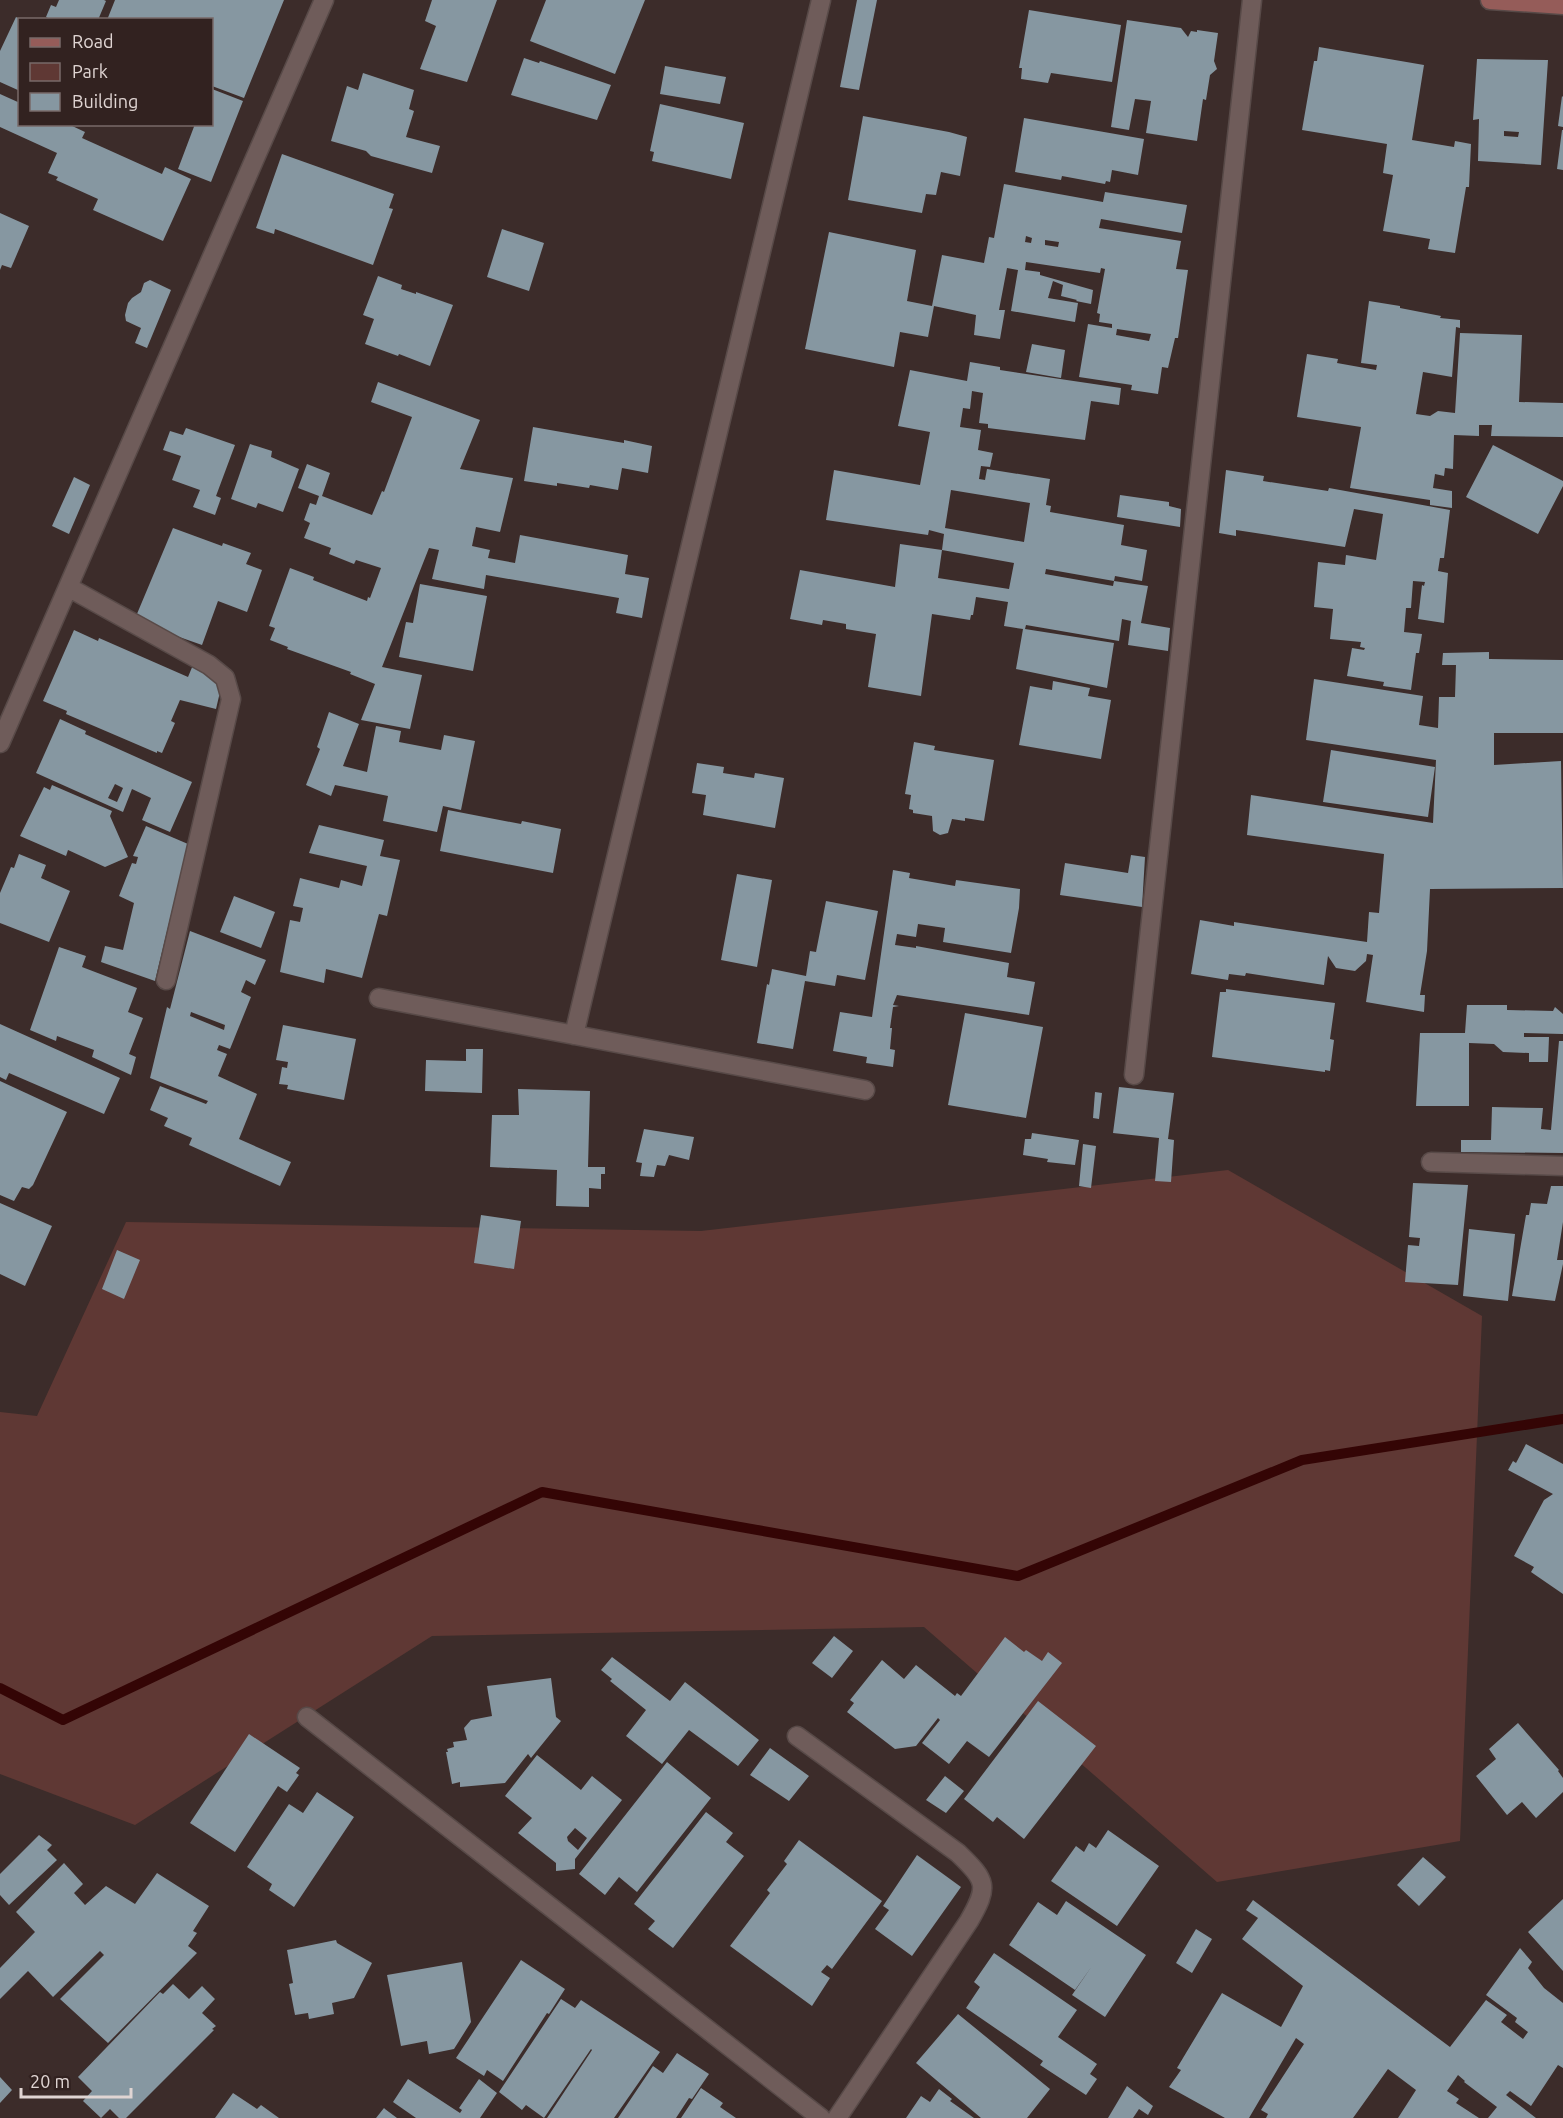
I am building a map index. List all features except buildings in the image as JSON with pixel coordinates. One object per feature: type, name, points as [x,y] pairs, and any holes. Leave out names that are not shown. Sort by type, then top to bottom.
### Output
[{"type":"street","points":[[0,743],[324,0]]},
{"type":"street","points":[[574,1035],[821,0]]},
{"type":"street","points":[[1134,1075],[1252,0]]},
{"type":"street","points":[[1490,0],[1563,5]]},
{"type":"street","points":[[68,588],[209,665],[225,678],[231,699],[166,980]]},
{"type":"street","points":[[379,998],[865,1090]]},
{"type":"street","points":[[1431,1162],[1563,1166]]},
{"type":"street","points":[[307,1717],[821,2118]]},
{"type":"street","points":[[797,1736],[958,1853],[975,1869],[983,1883],[982,1897],[969,1921],[837,2118]]},
{"type":"green space","points":[[1228,1170],[1482,1316],[1460,1841],[1217,1882],[924,1627],[432,1636],[135,1825],[0,1774],[0,1412],[37,1416],[126,1222],[701,1231]]},
{"type":"waterway","points":[[0,1688],[63,1720],[542,1492],[1018,1576],[1302,1460],[1563,1419]]}]
